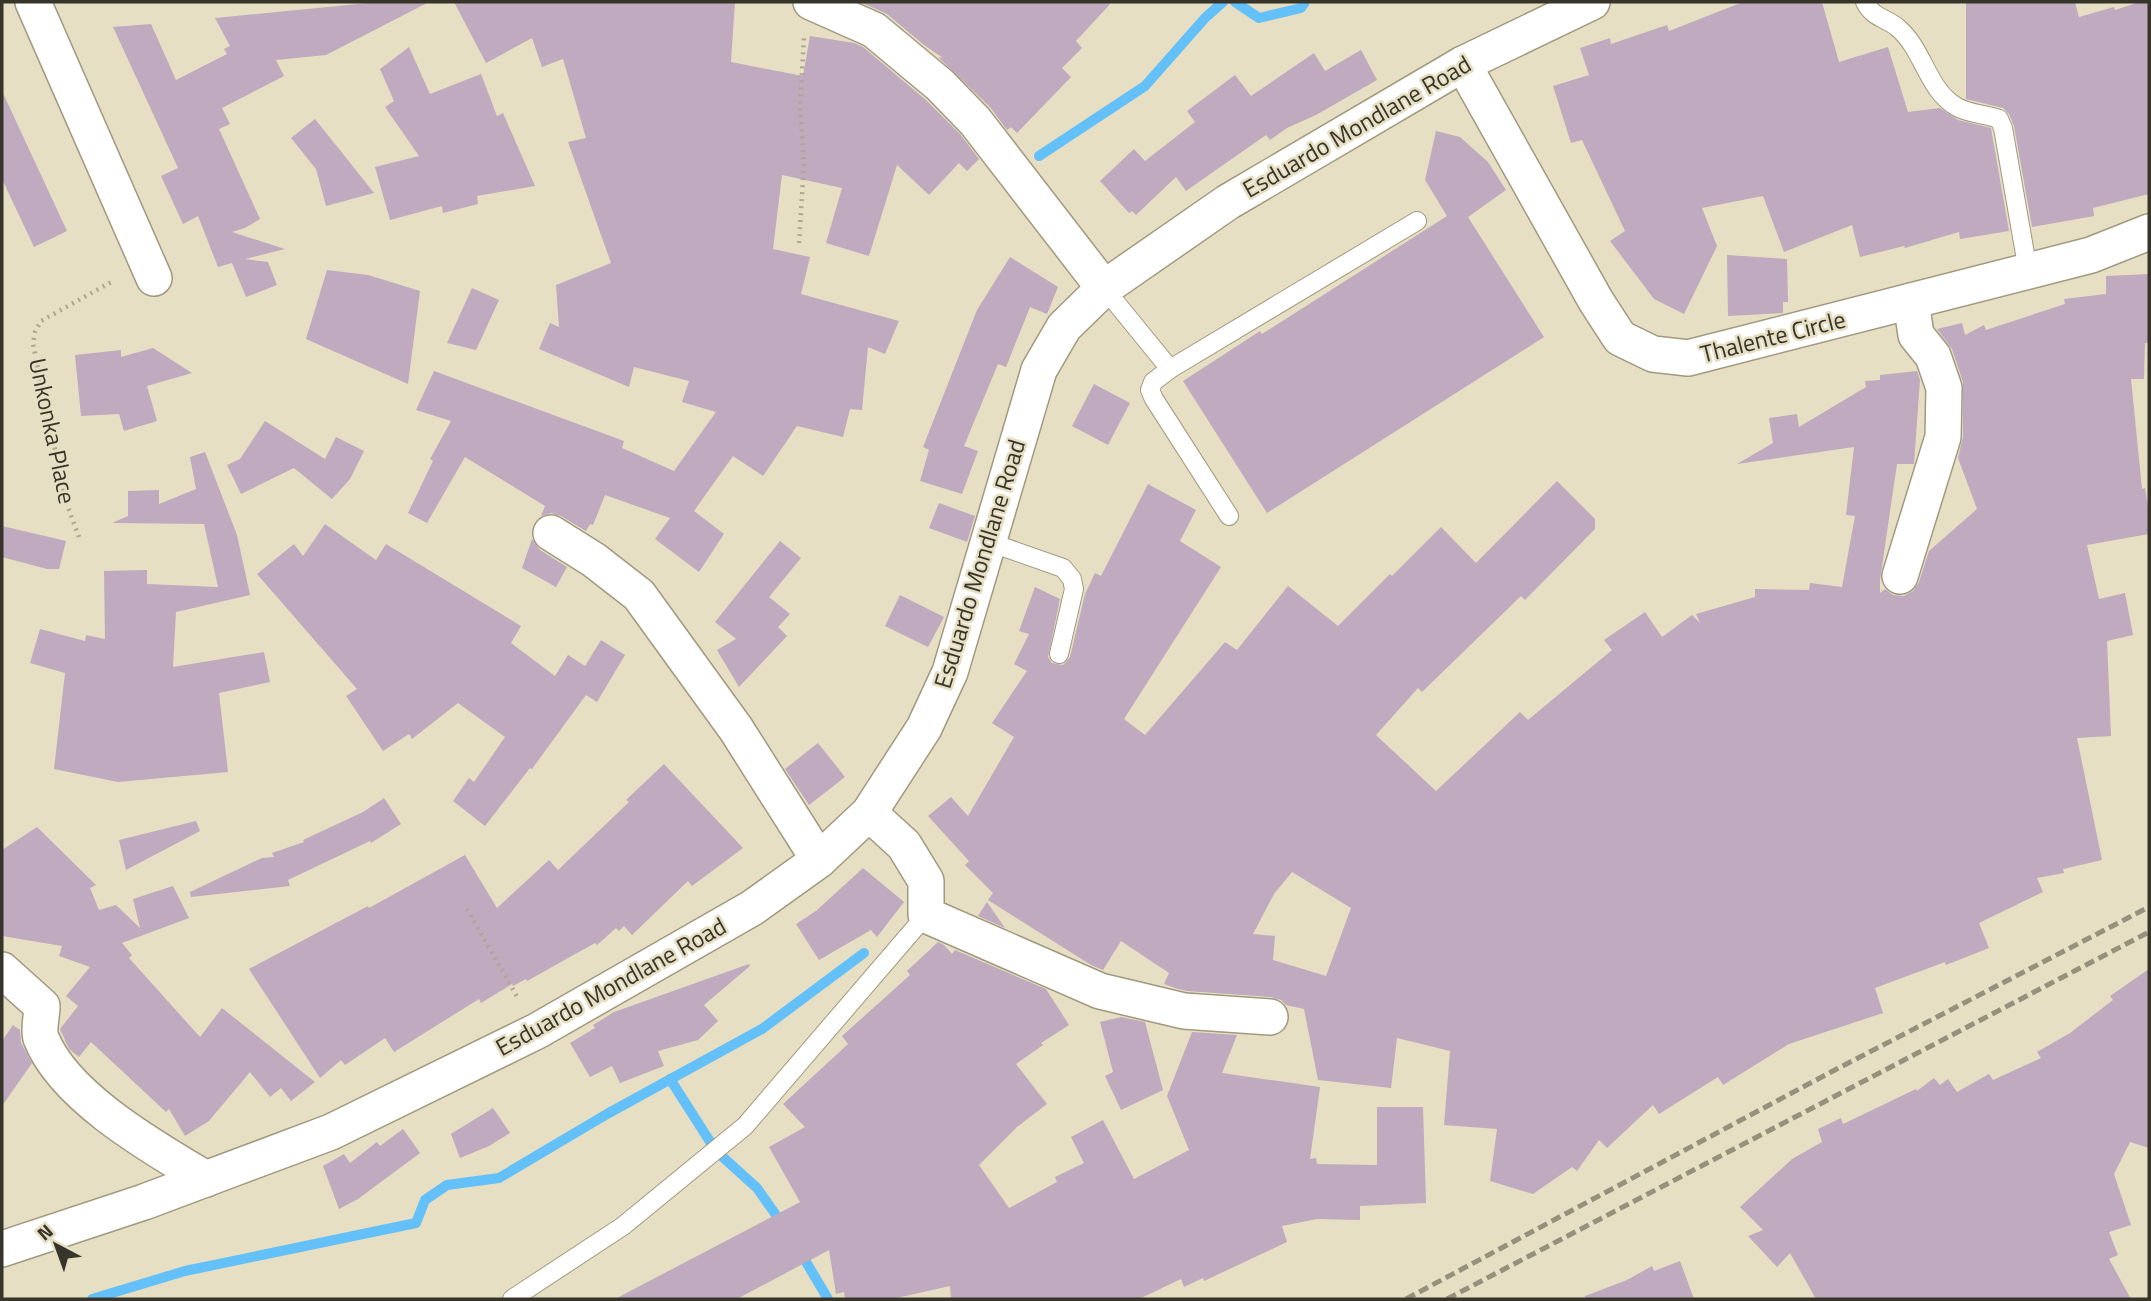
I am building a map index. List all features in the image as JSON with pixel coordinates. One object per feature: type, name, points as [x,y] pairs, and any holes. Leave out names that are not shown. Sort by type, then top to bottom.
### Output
[{"type":"street","points":[[33,2],[151,271]]},
{"type":"street","name":"Esduardo Mondlane Road","points":[[2,1250],[144,1202],[331,1132],[537,1031],[752,908],[819,860],[869,813],[924,728],[950,672],[1040,370],[1064,327],[1104,288],[1228,202],[1463,64],[1592,2]]},
{"type":"street","points":[[808,15],[874,30],[940,85],[975,121],[1104,288]]},
{"type":"street","name":"Thalente Circle","points":[[1463,64],[1620,338],[1653,354],[1688,358],[2091,255],[2149,232]]},
{"type":"street","points":[[1900,576],[1942,437],[1943,425],[1944,388],[1933,356],[1916,335],[1911,301]]},
{"type":"street","points":[[551,533],[594,560],[639,595],[736,729],[819,860]]},
{"type":"street","points":[[869,813],[904,845],[926,881],[926,915],[1100,991],[1184,1011],[1270,1017]]},
{"type":"street","points":[[2,970],[42,1006],[40,1035],[60,1070],[132,1135],[206,1179]]},
{"type":"lane","points":[[1864,2],[1872,14],[1897,27],[1912,43],[1928,76],[1943,96],[1959,108],[1999,119],[2003,128],[2028,271]]},
{"type":"lane","points":[[1229,516],[1150,390],[1153,382],[1170,369],[1417,221]]},
{"type":"lane","points":[[1104,288],[1170,369]]},
{"type":"lane","points":[[989,542],[1063,568],[1072,579],[1074,589],[1059,654]]},
{"type":"lane","points":[[512,1299],[623,1226],[745,1126],[926,915]]},
{"type":"path","points":[[799,243],[804,164],[800,108],[808,15]]},
{"type":"path","name":"Unkonka Place","points":[[79,537],[66,502],[33,344],[35,332],[41,321],[54,313],[151,271]]},
{"type":"path","points":[[467,909],[537,1031]]},
{"type":"building","points":[[378,2],[429,2],[326,55],[276,60],[284,76],[222,108],[230,124],[219,129],[260,219],[232,232],[285,249],[245,259],[268,262],[277,285],[246,297],[232,263],[218,267],[198,216],[183,224],[161,176],[178,168],[113,27],[151,24],[176,80],[227,54],[224,49],[230,46],[215,18]]},
{"type":"building","points":[[454,2],[735,2],[731,62],[803,76],[810,36],[854,43],[863,47],[926,100],[960,134],[979,159],[967,171],[959,163],[929,195],[897,165],[869,256],[826,243],[842,188],[782,175],[773,249],[810,257],[801,294],[899,321],[885,354],[868,347],[862,410],[850,409],[843,437],[797,426],[763,476],[733,456],[694,511],[724,534],[699,572],[655,539],[670,518],[605,495],[593,525],[590,524],[586,531],[561,516],[551,513],[541,516],[545,506],[465,457],[427,523],[408,513],[433,461],[430,459],[451,421],[416,410],[434,371],[624,441],[622,448],[674,471],[716,412],[682,402],[689,381],[634,367],[629,387],[539,349],[550,323],[559,327],[556,285],[611,263],[568,142],[586,138],[563,59],[542,67],[532,38],[486,63]]},
{"type":"building","points":[[860,2],[1112,2],[1076,41],[1082,48],[1062,68],[1071,77],[1017,133],[1011,127],[1007,130],[990,107],[938,57],[943,58],[887,14]]},
{"type":"building","points":[[1743,2],[1822,2],[1839,62],[1888,47],[1908,112],[1940,108],[1958,120],[1991,128],[2009,231],[1960,239],[1959,232],[1905,248],[1904,246],[1860,257],[1852,225],[1784,252],[1763,196],[1702,208],[1717,246],[1684,314],[1654,299],[1610,241],[1625,231],[1582,140],[1571,143],[1553,86],[1589,75],[1580,48],[1610,38],[1611,44],[1667,25],[1669,31]]},
{"type":"building","points":[[1966,2],[2075,2],[2079,17],[2114,7],[2115,10],[2149,2],[2149,194],[2093,208],[2094,216],[2032,227],[2014,126],[2009,114],[2003,108],[1966,99]]},
{"type":"building","points":[[409,47],[430,94],[481,74],[497,116],[503,113],[535,186],[477,196],[478,204],[443,213],[442,206],[390,220],[375,167],[419,156],[385,107],[394,101],[380,69]]},
{"type":"building","points":[[1361,50],[1377,80],[1316,115],[1287,128],[1270,140],[1266,135],[1186,191],[1176,177],[1136,215],[1132,211],[1129,213],[1100,181],[1134,149],[1145,161],[1195,122],[1187,111],[1235,75],[1251,96],[1314,53],[1325,71]]},
{"type":"building","points":[[2,91],[67,231],[34,247],[2,179]]},
{"type":"building","points":[[315,119],[374,193],[326,206],[316,169],[291,138]]},
{"type":"building","points":[[1436,131],[1460,137],[1488,162],[1506,190],[1468,217],[1544,337],[1267,513],[1183,381],[1447,216],[1425,180]]},
{"type":"building","points":[[1727,255],[1787,259],[1788,302],[1783,302],[1783,313],[1728,316]]},
{"type":"building","points":[[1010,257],[1058,287],[1047,314],[1030,307],[1006,367],[998,364],[964,446],[978,451],[962,494],[920,481],[929,450],[923,447],[977,310]]},
{"type":"building","points":[[327,270],[368,275],[420,291],[408,384],[306,339]]},
{"type":"building","points":[[2149,274],[2149,343],[2145,343],[2144,379],[2131,379],[2142,489],[2145,488],[2149,514],[2149,534],[2087,545],[2099,599],[2125,593],[2133,635],[2107,641],[2111,736],[2077,738],[2102,860],[2063,869],[2064,873],[2037,878],[2043,892],[1979,923],[1989,948],[1875,988],[1883,1013],[1789,1044],[1723,1085],[1718,1077],[1659,1114],[1653,1105],[1607,1148],[1599,1140],[1577,1171],[1572,1167],[1533,1194],[1490,1181],[1497,1129],[1444,1125],[1450,1051],[1397,1038],[1391,1088],[1318,1080],[1304,1009],[1286,1005],[1271,997],[1187,991],[1164,984],[1169,973],[1121,941],[1103,970],[1091,965],[988,900],[993,893],[965,865],[969,861],[928,816],[951,797],[968,816],[1014,737],[992,723],[1027,671],[1014,664],[1029,634],[1019,631],[1035,587],[1060,599],[1048,657],[1052,663],[1063,665],[1070,657],[1085,594],[1095,573],[1101,576],[1148,484],[1196,510],[1180,541],[1221,567],[1124,719],[1145,735],[1225,642],[1237,650],[1288,586],[1338,626],[1441,527],[1476,563],[1557,481],[1595,519],[1595,529],[1525,600],[1521,596],[1422,692],[1418,688],[1376,735],[1436,791],[1520,712],[1528,720],[1612,650],[1604,640],[1645,612],[1662,637],[1692,615],[1700,623],[1696,614],[1755,597],[1755,589],[1809,590],[1810,583],[1842,587],[1855,516],[1846,515],[1854,447],[1737,464],[1773,443],[1769,418],[1797,414],[1799,427],[1866,387],[1865,381],[1880,380],[1880,375],[1917,371],[1920,380],[1914,464],[1897,464],[1880,580],[1880,593],[1885,589],[1893,595],[1904,596],[1913,591],[1919,582],[1929,551],[1977,509],[1958,458],[1963,437],[1963,382],[1952,349],[1937,329],[1962,323],[1965,335],[1984,325],[1986,330],[2065,304],[2064,299],[2106,294],[2106,276]],"holes":[[[1292,872],[1351,908],[1326,976],[1273,960],[1275,936],[1253,934],[1274,894]]]},
{"type":"building","points":[[472,288],[499,300],[476,350],[447,343]]},
{"type":"building","points":[[153,348],[192,373],[147,386],[157,421],[124,431],[119,414],[81,416],[75,355],[121,350],[121,357]]},
{"type":"building","points":[[1094,384],[1130,403],[1108,445],[1072,426]]},
{"type":"building","points":[[265,421],[325,459],[336,437],[364,451],[350,479],[332,499],[294,468],[241,494],[227,465],[240,459]]},
{"type":"building","points":[[205,452],[237,535],[250,595],[176,612],[173,667],[264,652],[270,682],[219,693],[228,772],[118,782],[54,769],[65,673],[30,663],[40,629],[85,641],[86,635],[105,639],[104,571],[147,570],[147,584],[218,587],[204,524],[112,523],[128,516],[128,491],[159,490],[159,504],[196,489],[190,457]]},
{"type":"building","points":[[939,503],[975,516],[967,542],[929,528]]},
{"type":"building","points":[[325,524],[376,560],[386,544],[521,626],[511,643],[555,676],[568,655],[585,666],[601,640],[625,655],[597,702],[586,695],[532,769],[530,768],[485,826],[453,801],[469,778],[474,782],[505,737],[458,703],[412,739],[409,734],[383,751],[346,696],[357,689],[257,574],[294,544],[303,556]]},
{"type":"building","points":[[2,526],[66,541],[59,569],[47,569],[2,557]]},
{"type":"building","points":[[532,539],[540,550],[567,567],[556,587],[522,568]]},
{"type":"building","points":[[780,541],[801,558],[769,597],[790,614],[778,627],[787,636],[739,687],[717,650],[736,639],[715,622]]},
{"type":"building","points":[[900,595],[944,617],[928,647],[885,626]]},
{"type":"building","points":[[818,743],[845,777],[809,805],[785,769]]},
{"type":"building","points":[[664,764],[743,848],[692,886],[688,881],[632,935],[624,926],[619,931],[616,928],[597,945],[595,943],[527,981],[526,979],[513,986],[512,984],[481,1003],[479,999],[394,1052],[385,1038],[345,1065],[341,1060],[320,1078],[249,969],[465,855],[497,908],[549,860],[558,870],[629,802],[626,800]]},
{"type":"building","points":[[384,798],[401,824],[371,843],[370,841],[288,880],[290,886],[191,897],[190,892],[262,858],[274,857],[272,853],[304,842],[303,840],[363,812]]},
{"type":"building","points":[[196,821],[200,831],[126,870],[119,840]]},
{"type":"building","points":[[37,827],[96,885],[90,888],[99,910],[116,905],[140,928],[133,899],[173,886],[189,918],[122,943],[132,955],[129,958],[200,1037],[222,1008],[315,1082],[291,1101],[281,1088],[270,1097],[250,1072],[209,1121],[185,1136],[169,1109],[166,1112],[91,1042],[79,1057],[69,1049],[60,1029],[78,1006],[66,996],[90,967],[59,956],[62,946],[2,936],[2,850]]},
{"type":"building","points":[[863,868],[904,902],[877,937],[871,930],[819,960],[796,924],[816,911]]},
{"type":"building","points":[[987,902],[1005,928],[978,916]]},
{"type":"building","points":[[938,942],[952,954],[955,950],[1046,989],[1069,1025],[1016,1064],[1047,1104],[1017,1127],[979,1165],[1009,1208],[1057,1182],[1055,1177],[1084,1163],[1071,1137],[1103,1120],[1134,1179],[1189,1150],[1167,1096],[1192,1032],[1237,1035],[1222,1073],[1320,1087],[1310,1159],[1316,1158],[1317,1164],[1377,1165],[1377,1107],[1423,1107],[1426,1203],[1360,1206],[1360,1220],[1317,1219],[1282,1226],[1287,1242],[1204,1281],[1203,1278],[1184,1287],[1181,1279],[1139,1299],[951,1299],[950,1286],[892,1299],[845,1299],[844,1292],[836,1294],[829,1250],[737,1299],[615,1299],[800,1202],[769,1147],[805,1127],[783,1104],[848,1044],[842,1036],[910,975],[907,971]]},
{"type":"building","points":[[749,964],[750,966],[704,1005],[718,1021],[698,1040],[658,1051],[664,1066],[620,1083],[612,1066],[590,1077],[570,1043],[595,1028],[593,1025],[614,1012]]},
{"type":"building","points":[[2149,969],[2149,1148],[2130,1142],[2114,1174],[2131,1225],[2109,1232],[2118,1255],[2109,1259],[2131,1299],[1816,1299],[1790,1253],[1777,1267],[1748,1236],[1763,1230],[1740,1207],[1792,1159],[1822,1142],[1818,1129],[1841,1118],[1843,1124],[1916,1089],[1917,1091],[1934,1078],[1940,1085],[1948,1079],[1957,1092],[1989,1074],[1993,1080],[2041,1058],[2037,1052],[2070,1033],[2113,1000],[2110,996]]},
{"type":"building","points":[[1121,1017],[1145,1022],[1163,1090],[1121,1110],[1105,1076],[1113,1072],[1100,1022]]},
{"type":"building","points":[[13,1025],[20,1030],[21,1043],[32,1063],[2,1106],[2,1041]]},
{"type":"building","points":[[493,1108],[510,1133],[489,1146],[460,1158],[451,1134]]},
{"type":"building","points":[[403,1129],[420,1153],[358,1199],[339,1209],[323,1166],[344,1154],[350,1163],[377,1142],[380,1146]]},
{"type":"building","points":[[1680,1261],[1694,1299],[1585,1299],[1585,1296],[1627,1280],[1652,1266],[1654,1271]]},
{"type":"waterway","points":[[1039,156],[1145,86],[1205,18],[1223,2]]},
{"type":"waterway","points":[[1235,2],[1259,18],[1301,8],[1305,2]]},
{"type":"waterway","points":[[92,1299],[185,1271],[416,1223],[425,1200],[447,1185],[499,1178],[607,1114],[762,1029],[864,953]]},
{"type":"waterway","points":[[670,1079],[716,1151],[757,1188],[783,1225]]},
{"type":"waterway","points":[[799,1250],[828,1299]]},
{"type":"railway","points":[[1406,1299],[1831,1072],[2149,907]]},
{"type":"railway","points":[[1447,1299],[2149,932]]}]
